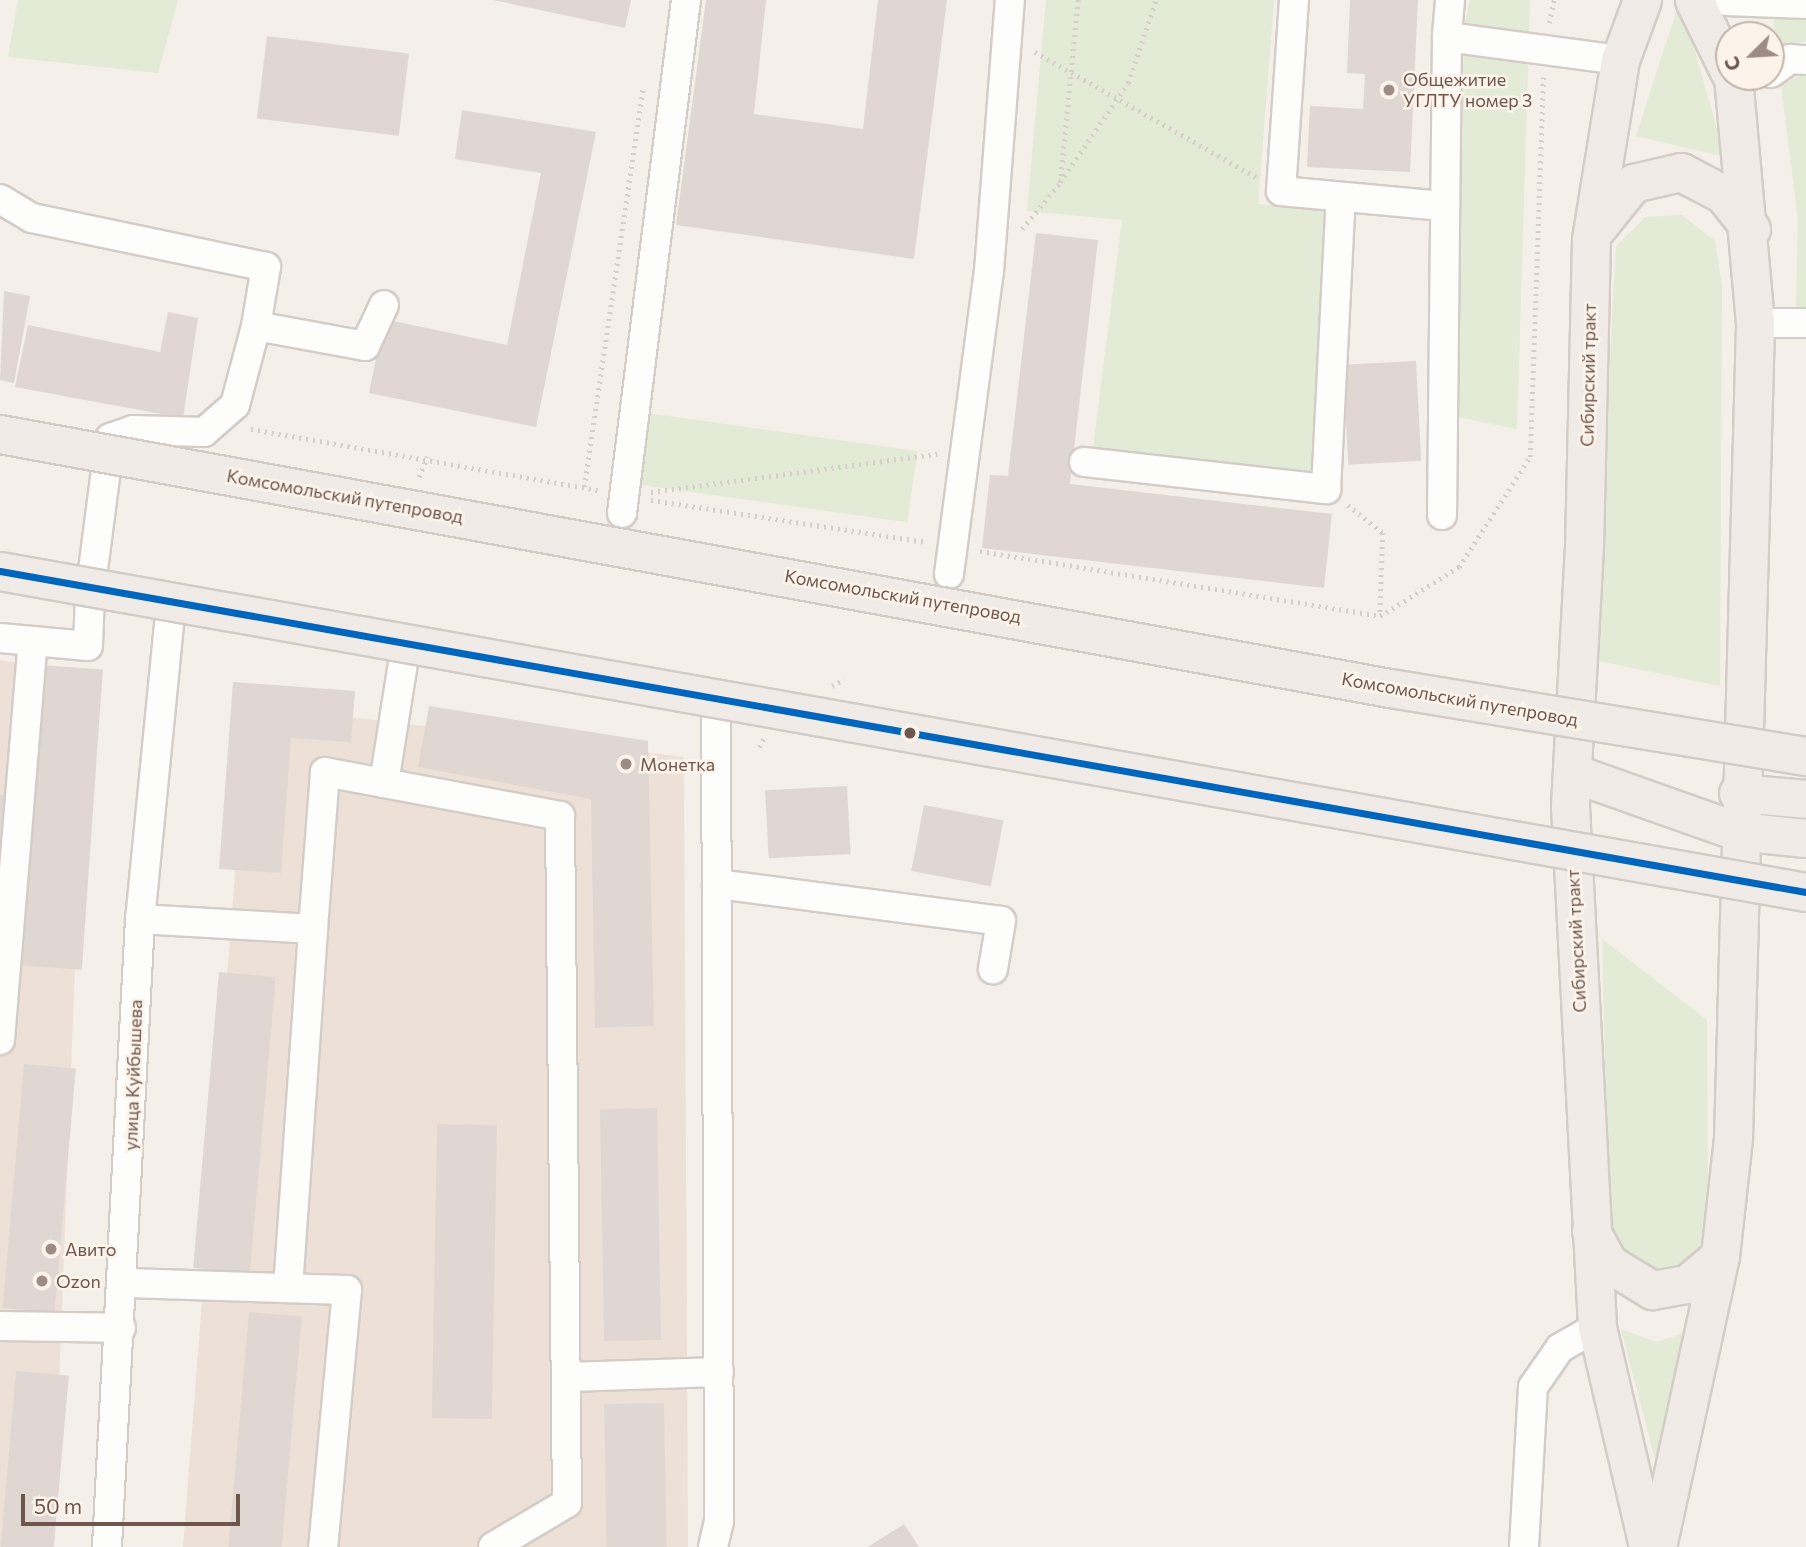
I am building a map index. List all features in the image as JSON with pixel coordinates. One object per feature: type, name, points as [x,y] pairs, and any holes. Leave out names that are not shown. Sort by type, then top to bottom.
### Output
[{"type":"main road","name":"Сибирский тракт","points":[[1642,0],[1620,60],[1591,239],[1573,773],[1572,899],[1597,1328],[1648,1547]]},
{"type":"main road","points":[[1657,1547],[1720,1256],[1733,1138],[1738,793],[1755,323],[1751,229],[1738,91]]},
{"type":"main road","points":[[1591,239],[1612,203],[1633,183],[1681,173],[1723,194],[1751,229]]},
{"type":"main road","name":"Комсомольский путепровод","points":[[0,434],[1390,688],[1806,756]]},
{"type":"main road","points":[[0,571],[1806,892]]},
{"type":"main road","points":[[1573,773],[1737,831],[1806,838]]},
{"type":"main road","points":[[1738,793],[1806,799]]},
{"type":"main road","points":[[1590,1229],[1608,1263],[1652,1290],[1687,1284],[1720,1256]]},
{"type":"street","points":[[624,504],[686,0]]},
{"type":"street","points":[[951,560],[989,271],[1010,0]]},
{"type":"street","points":[[1294,0],[1281,191],[1442,206]]},
{"type":"street","points":[[1442,515],[1442,206],[1450,0]]},
{"type":"street","points":[[1719,9],[1806,4]]},
{"type":"street","points":[[1447,37],[1620,60]]},
{"type":"street","points":[[1785,63],[1790,59],[1806,60]]},
{"type":"street","points":[[1084,462],[1326,489],[1341,197]]},
{"type":"street","points":[[0,199],[32,218],[266,267],[256,326],[235,405],[204,432],[133,430],[110,438],[90,593],[88,646],[0,638]]},
{"type":"street","points":[[256,326],[365,346],[384,305]]},
{"type":"street","points":[[1755,323],[1806,323]]},
{"type":"street","name":"улица Куйбышева","points":[[90,593],[171,604],[140,919],[125,1283],[107,1547]]},
{"type":"street","points":[[0,1040],[11,771],[33,642]]},
{"type":"street","points":[[384,783],[405,651]]},
{"type":"street","points":[[716,711],[719,1372],[716,1534]]},
{"type":"street","points":[[288,1288],[325,772],[560,816],[569,1377],[567,1503],[493,1547]]},
{"type":"street","points":[[717,884],[1001,921],[993,969]]},
{"type":"street","points":[[140,919],[313,929]]},
{"type":"street","points":[[125,1283],[347,1290],[323,1547]]},
{"type":"street","points":[[0,1326],[121,1328]]},
{"type":"street","points":[[1524,1547],[1533,1387],[1560,1348],[1597,1328]]},
{"type":"street","points":[[569,1377],[719,1372]]},
{"type":"path","points":[[1060,183],[1078,0]]},
{"type":"path","points":[[989,271],[1060,183],[1118,98],[1156,0]]},
{"type":"path","points":[[237,431],[584,488],[624,504],[951,560],[1380,616],[1459,567],[1530,457],[1544,50],[1554,0]]},
{"type":"path","points":[[1007,35],[1281,191]]},
{"type":"path","points":[[584,488],[644,81]]},
{"type":"path","points":[[624,504],[965,450]]},
{"type":"path","points":[[1326,489],[1383,533],[1380,616]]},
{"type":"shaded area","points":[[0,660],[86,675],[53,1547],[0,1547]]},
{"type":"shaded area","points":[[248,705],[684,757],[688,1547],[183,1547]]},
{"type":"green space","points":[[18,0],[178,0],[158,73],[8,57]]},
{"type":"green space","points":[[1046,0],[1274,0],[1258,204],[1327,212],[1309,494],[1090,472],[1122,220],[1027,211]]},
{"type":"green space","points":[[1470,0],[1530,0],[1517,429],[1458,417],[1464,26]]},
{"type":"green space","points":[[1677,9],[1684,13],[1725,157],[1636,136]]},
{"type":"green space","points":[[1773,16],[1806,20],[1806,41],[1785,45],[1785,21],[1774,21]]},
{"type":"green space","points":[[1806,73],[1806,314],[1796,313],[1798,219],[1782,91],[1785,91],[1785,83]]},
{"type":"green space","points":[[1682,215],[1715,241],[1722,286],[1720,686],[1594,660],[1616,246],[1646,217]]},
{"type":"green space","points":[[647,413],[917,451],[907,522],[637,484]]},
{"type":"green space","points":[[1602,939],[1707,1020],[1708,1229],[1691,1262],[1648,1270],[1619,1252],[1609,1221]]},
{"type":"green space","points":[[1621,1329],[1656,1342],[1691,1331],[1655,1459]]},
{"type":"building","points":[[493,0],[631,0],[625,28]]},
{"type":"building","points":[[706,0],[766,0],[754,114],[863,129],[878,0],[947,0],[914,259],[676,225]]},
{"type":"building","name":"Общежитие УГЛТУ номер 3","points":[[1350,0],[1418,0],[1410,172],[1307,167],[1310,106],[1363,109],[1365,74],[1347,73]]},
{"type":"building","points":[[267,36],[409,53],[399,136],[257,118]]},
{"type":"building","points":[[462,110],[596,132],[536,427],[369,393],[384,319],[507,345],[541,173],[455,159]]},
{"type":"building","points":[[1036,233],[1098,240],[1070,484],[1332,514],[1324,588],[982,548],[990,475],[1008,476]]},
{"type":"building","points":[[4,291],[30,296],[14,383],[0,380]]},
{"type":"building","points":[[168,312],[198,318],[183,418],[15,387],[28,325],[160,352]]},
{"type":"building","points":[[1416,361],[1421,461],[1348,465],[1343,365]]},
{"type":"building","points":[[40,665],[103,669],[82,970],[19,965]]},
{"type":"building","points":[[233,682],[355,691],[351,742],[291,738],[281,873],[219,869]]},
{"type":"building","points":[[429,706],[648,741],[654,1026],[595,1028],[591,799],[418,767]]},
{"type":"building","points":[[847,786],[851,854],[769,858],[765,790]]},
{"type":"building","points":[[0,795],[6,796],[4,867],[0,867]]},
{"type":"building","points":[[924,805],[1004,820],[991,886],[911,871]]},
{"type":"building","points":[[219,972],[276,977],[250,1273],[193,1268]]},
{"type":"building","points":[[24,1064],[76,1069],[54,1313],[3,1308]]},
{"type":"building","points":[[657,1108],[661,1340],[604,1341],[600,1109]]},
{"type":"building","points":[[437,1124],[497,1125],[492,1419],[432,1418]]},
{"type":"building","points":[[249,1312],[302,1317],[282,1547],[228,1547]]},
{"type":"building","points":[[16,1371],[69,1376],[54,1547],[1,1547]]},
{"type":"building","points":[[664,1403],[667,1547],[607,1547],[604,1404]]},
{"type":"building","points":[[904,1524],[919,1547],[868,1547]]},
{"type":"transit line","points":[[0,571],[1806,892]]},
{"type":"place","name":"Общежитие УГЛТУ номер 3","points":[[1389,90]]},
{"type":"place","name":"Монетка","points":[[626,764]]},
{"type":"place","name":"Авито","points":[[51,1249]]},
{"type":"place","name":"Ozon","points":[[42,1281]]}]
